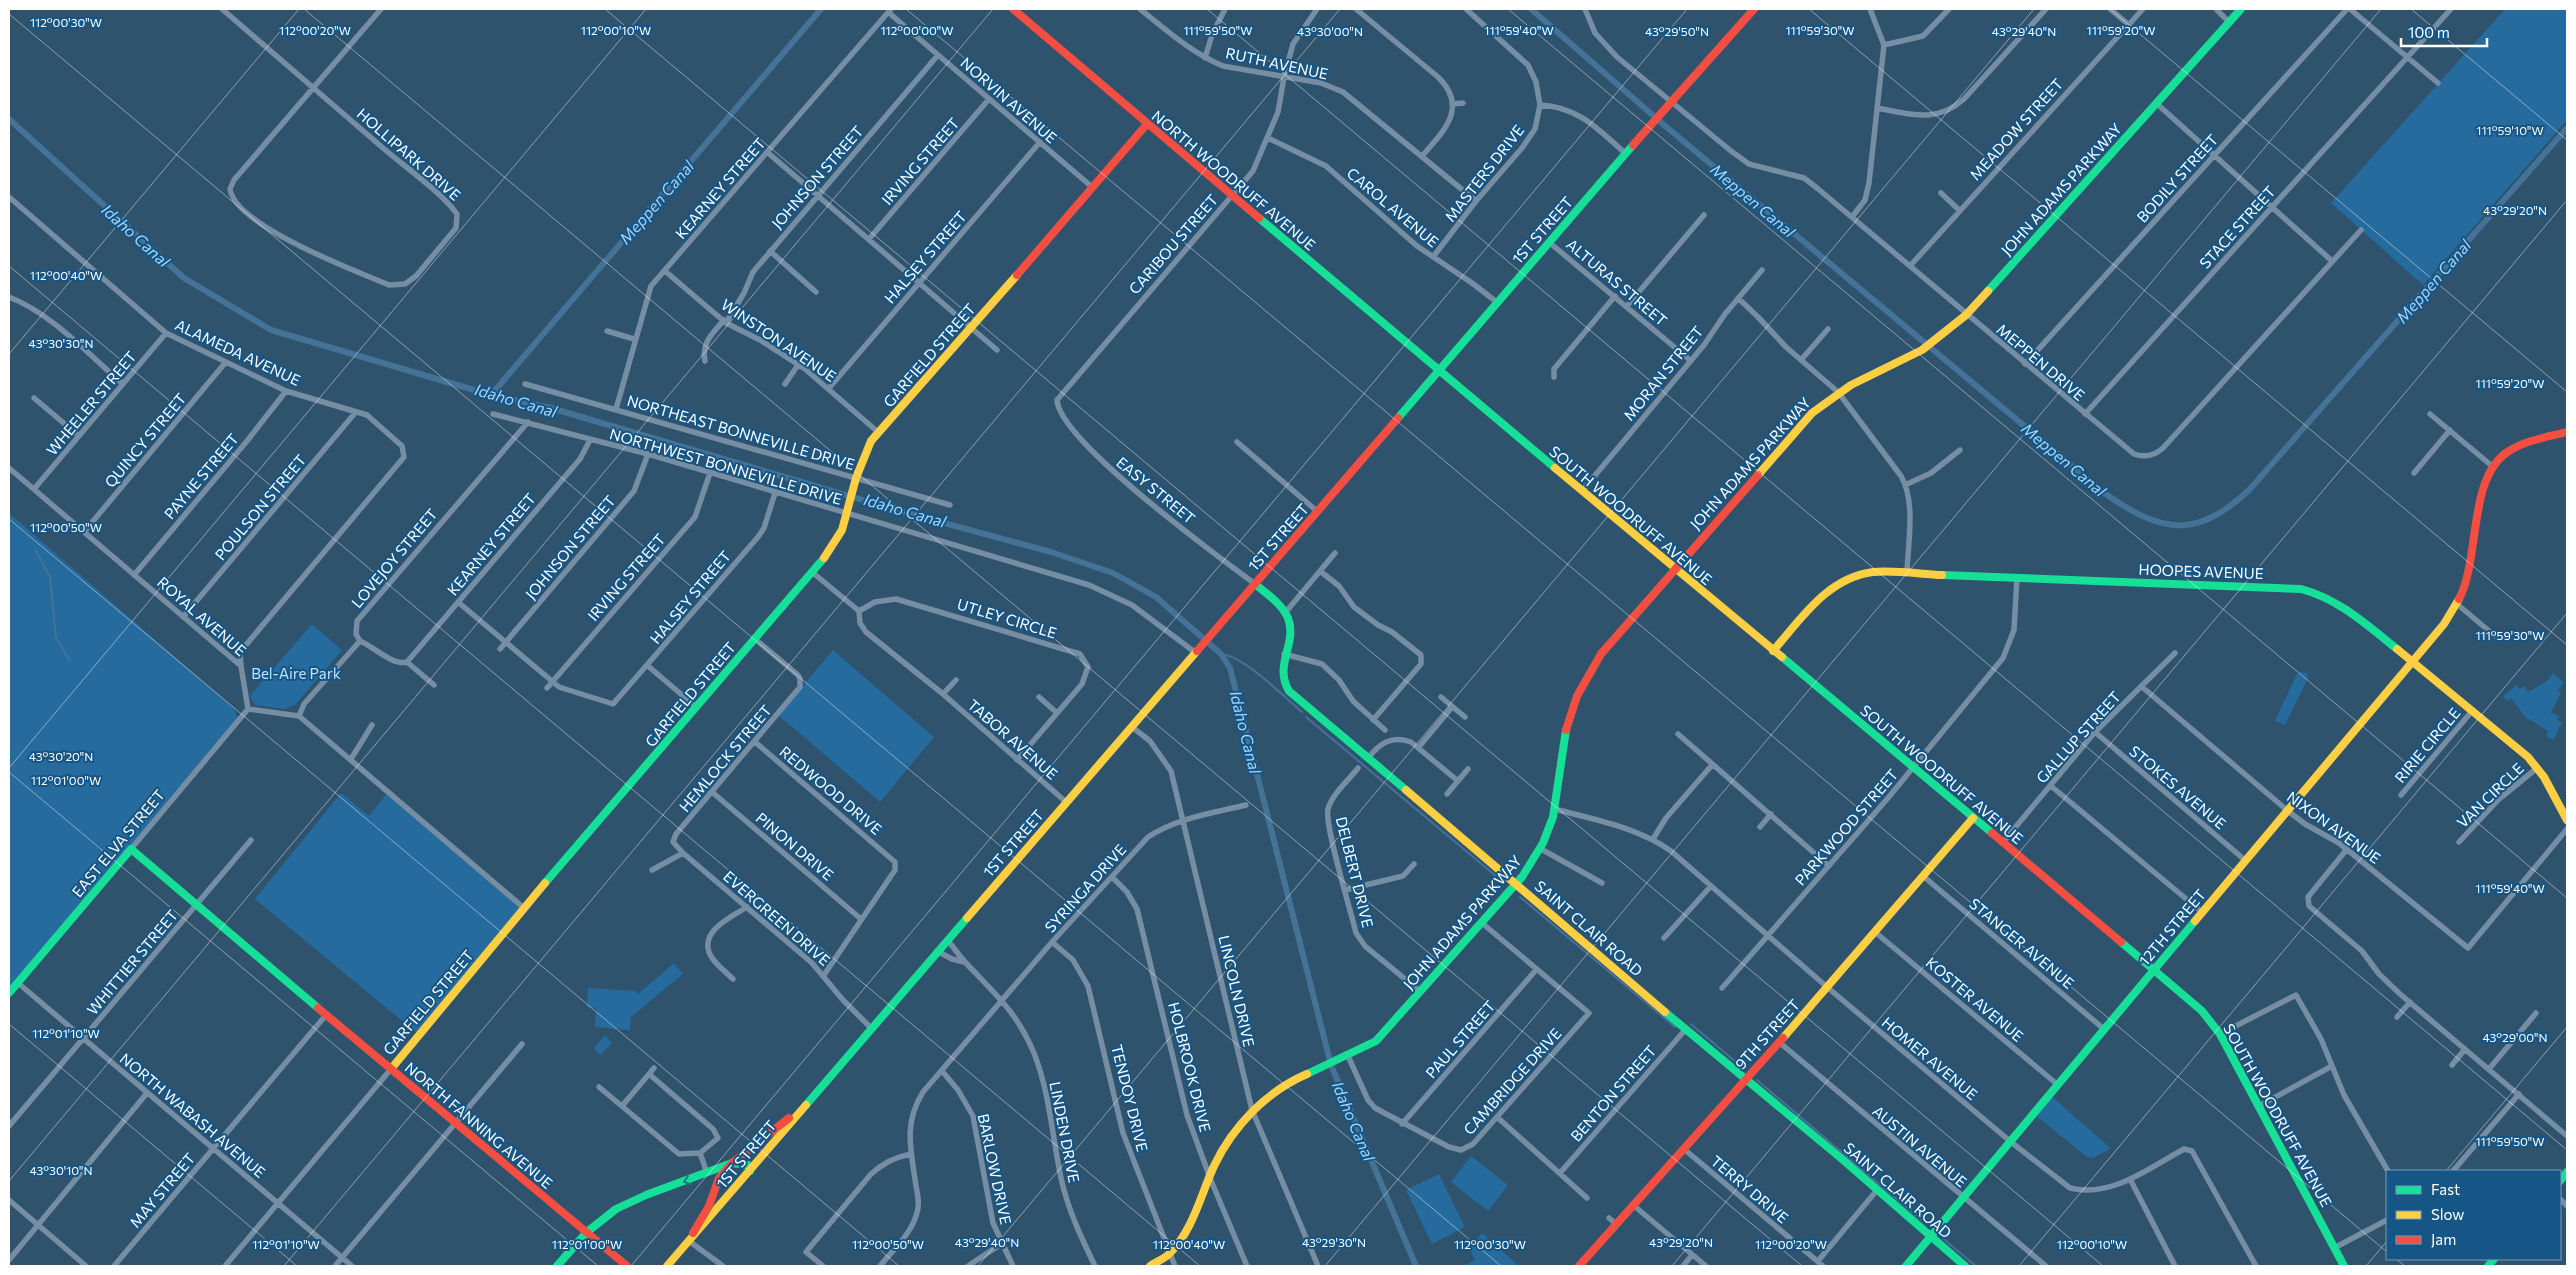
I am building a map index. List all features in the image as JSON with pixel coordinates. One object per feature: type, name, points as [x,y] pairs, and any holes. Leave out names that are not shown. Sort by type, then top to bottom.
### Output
[{"type":"street","name":"HOLLIPARK DRIVE","points":[[222,9],[313,87],[457,214],[456,228],[416,276],[405,284],[389,285],[282,239],[233,199],[230,189],[232,184],[313,87]]},
{"type":"street","points":[[313,87],[381,9]]},
{"type":"street","name":"NORTH WOODRUFF AVENUE","points":[[1013,9],[1439,371]]},
{"type":"street","name":"RUTH AVENUE","points":[[1140,9],[1205,58],[1223,66],[1321,83],[1343,92],[1476,201]]},
{"type":"street","points":[[1205,58],[1212,35],[1225,9]]},
{"type":"street","name":"CARIBOU STREET","points":[[1057,400],[1253,170],[1278,112],[1284,77],[1294,44],[1317,9]]},
{"type":"street","points":[[1356,9],[1444,83],[1452,104],[1451,119],[1422,156]]},
{"type":"street","name":"MASTERS DRIVE","points":[[1433,257],[1476,201],[1532,134],[1539,118],[1540,105],[1536,82],[1528,65],[1466,9]]},
{"type":"street","name":"MEPPEN DRIVE","points":[[1585,9],[1589,21],[1600,39],[1670,102],[1745,162],[1804,178],[2134,454],[2147,456],[2157,453],[2361,230]]},
{"type":"street","name":"1ST STREET","points":[[668,1266],[705,1225],[937,951],[1213,634],[1670,102],[1754,9]]},
{"type":"street","points":[[1852,217],[1862,206],[1867,196],[1884,45],[1870,9]]},
{"type":"street","points":[[1884,45],[1923,36],[1949,9]]},
{"type":"street","points":[[1877,108],[1916,115],[1948,112],[1964,99],[2046,9]]},
{"type":"street","points":[[2110,9],[2128,24]]},
{"type":"street","name":"MEADOW STREET","points":[[1910,266],[2143,9]]},
{"type":"street","points":[[2216,9],[2229,22]]},
{"type":"street","name":"JOHN ADAMS PARKWAY","points":[[1150,1266],[1169,1254],[1189,1226],[1228,1142],[1252,1110],[1287,1083],[1348,1056],[1376,1041],[1517,883],[1541,849],[1555,809],[1564,739],[1579,689],[1601,654],[1812,412],[1838,392],[1929,346],[1966,315],[2241,9]]},
{"type":"street","points":[[2349,9],[2438,83]]},
{"type":"street","name":"BODILY STREET","points":[[2025,364],[2214,154],[2349,9]]},
{"type":"street","name":"STACE STREET","points":[[2085,414],[2451,9]]},
{"type":"street","name":"NORVIN AVENUE","points":[[889,10],[938,55],[1092,187]]},
{"type":"street","name":"KEARNEY STREET","points":[[616,408],[634,339],[651,286],[889,10]]},
{"type":"street","name":"JOHNSON STREET","points":[[705,361],[703,351],[707,341],[725,322],[744,293],[752,272],[938,55]]},
{"type":"street","name":"IRVING STREET","points":[[869,239],[989,99]]},
{"type":"street","points":[[1452,104],[1464,103]]},
{"type":"street","points":[[2156,103],[2332,261]]},
{"type":"street","points":[[1540,105],[1554,105],[1578,114],[1626,154]]},
{"type":"street","name":"GARFIELD STREET","points":[[225,1266],[524,908],[812,572],[834,544],[847,513],[864,455],[878,432],[972,328],[1147,124]]},
{"type":"street","name":"CAROL AVENUE","points":[[1268,138],[1326,166],[1433,257],[1498,303]]},
{"type":"street","name":"HALSEY STREET","points":[[829,388],[1040,142]]},
{"type":"street","points":[[767,152],[998,350]]},
{"type":"street","points":[[1940,193],[1959,210]]},
{"type":"street","name":"ALAMEDA AVENUE","points":[[9,198],[166,333],[286,391],[367,415],[402,446],[404,457],[240,652],[241,666]]},
{"type":"street","points":[[1626,306],[1704,215]]},
{"type":"street","name":"ALTURAS STREET","points":[[1550,243],[1691,361]]},
{"type":"street","points":[[770,251],[816,292]]},
{"type":"street","name":"MORAN STREET","points":[[1582,491],[1691,361],[1738,298],[1762,270]]},
{"type":"street","name":"WINSTON AVENUE","points":[[665,271],[725,322],[798,364],[829,388],[878,432]]},
{"type":"street","points":[[1554,377],[1554,369],[1615,296]]},
{"type":"street","points":[[9,297],[33,309],[48,320],[123,384]]},
{"type":"street","points":[[1738,298],[1801,360],[1838,392],[1901,476],[1905,485],[1908,504],[1907,572]]},
{"type":"street","points":[[1801,360],[1828,329]]},
{"type":"street","points":[[607,331],[634,339]]},
{"type":"street","name":"WHEELER STREET","points":[[34,489],[166,333]]},
{"type":"street","name":"QUINCY STREET","points":[[84,532],[225,363]]},
{"type":"street","points":[[785,384],[798,364]]},
{"type":"street","name":"SOUTH WOODRUFF AVENUE","points":[[1439,371],[1674,570],[2003,842],[2202,1011],[2220,1034],[2344,1266]]},
{"type":"street","name":"NORTHEAST BONNEVILLE DRIVE","points":[[525,384],[616,408],[950,505]]},
{"type":"street","name":"PAYNE STREET","points":[[134,575],[247,442],[286,391]]},
{"type":"street","points":[[34,398],[79,436]]},
{"type":"street","name":"EASY STREET","points":[[1057,400],[1061,411],[1076,433],[1102,463],[1256,584]]},
{"type":"street","name":"POULSON STREET","points":[[183,617],[355,413]]},
{"type":"street","name":"NORTHWEST BONNEVILLE DRIVE","points":[[493,414],[648,454],[1097,587],[1132,605],[1198,650]]},
{"type":"street","points":[[2430,414],[2492,466],[2502,455],[2512,449],[2567,432]]},
{"type":"street","name":"LOVEJOY STREET","points":[[360,641],[356,634],[357,621],[528,422]]},
{"type":"street","points":[[2414,473],[2450,430]]},
{"type":"street","name":"KEARNEY STREET","points":[[407,662],[580,459],[590,440]]},
{"type":"street","points":[[1237,442],[1318,512]]},
{"type":"street","points":[[1905,485],[1931,474],[1960,450]]},
{"type":"street","name":"JOHNSON STREET","points":[[500,649],[634,491],[648,454]]},
{"type":"street","name":"12TH STREET","points":[[1906,1266],[2288,811],[2457,604],[2470,575],[2485,482],[2492,466]]},
{"type":"street","name":"ROYAL AVENUE","points":[[9,468],[241,666],[248,709]]},
{"type":"street","name":"IRVING STREET","points":[[547,688],[695,517],[710,473]]},
{"type":"street","name":"HALSEY STREET","points":[[552,682],[558,687],[608,704],[618,702],[758,537],[764,528],[776,493]]},
{"type":"street","points":[[1256,584],[1278,603],[1285,613],[1335,553]]},
{"type":"street","points":[[1320,571],[1339,586],[1354,607],[1378,625],[1392,632],[1420,655],[1421,664],[1373,720]]},
{"type":"street","name":"TABOR AVENUE","points":[[812,572],[859,611],[860,622],[866,632],[943,694],[1066,802]]},
{"type":"street","name":"HOOPES AVENUE","points":[[1773,651],[1831,588],[1847,578],[1866,573],[1907,572],[2301,589],[2316,592],[2341,605],[2412,661],[2538,768],[2567,820]]},
{"type":"street","name":"PARKWOOD STREET","points":[[1722,988],[1914,768],[2003,658],[2014,630],[2017,577]]},
{"type":"street","name":"UTLEY CIRCLE","points":[[859,611],[875,602],[896,598],[1080,654],[1086,662],[1085,678],[1017,760]]},
{"type":"street","points":[[458,602],[552,682]]},
{"type":"street","points":[[2457,604],[2495,636]]},
{"type":"street","name":"SAINT CLAIR ROAD","points":[[1285,613],[1289,632],[1281,672],[1285,686],[1965,1266]]},
{"type":"street","name":"HEMLOCK STREET","points":[[683,853],[673,840],[797,693],[800,679],[755,639]]},
{"type":"street","points":[[299,716],[304,704],[360,641],[373,646],[394,662],[407,662],[434,685]]},
{"type":"street","name":"GALLUP STREET","points":[[2003,842],[2095,732],[2175,653]]},
{"type":"street","points":[[1284,654],[1322,664],[1339,680],[1352,701],[1385,730]]},
{"type":"street","points":[[648,666],[696,707]]},
{"type":"street","points":[[943,694],[956,680]]},
{"type":"street","name":"NIXON AVENUE","points":[[2142,686],[2288,811],[2305,824],[2347,849],[2468,948],[2567,829]]},
{"type":"street","points":[[1039,697],[1057,713]]},
{"type":"street","points":[[1441,697],[1465,717]]},
{"type":"street","points":[[1418,748],[1452,707]]},
{"type":"street","points":[[248,709],[299,716],[524,908]]},
{"type":"street","name":"EAST ELVA STREET","points":[[9,993],[248,709]]},
{"type":"street","name":"RIRIE CIRCLE","points":[[2401,795],[2472,711]]},
{"type":"street","points":[[350,759],[372,725]]},
{"type":"street","name":"LINCOLN DRIVE","points":[[1132,727],[1154,746],[1170,771],[1184,820],[1252,1110],[1318,1266]]},
{"type":"street","name":"STOKES AVENUE","points":[[2095,732],[2246,861]]},
{"type":"street","points":[[1678,734],[1829,866]]},
{"type":"street","points":[[1368,758],[1381,744],[1394,739],[1411,742],[1458,781]]},
{"type":"street","name":"REDWOOD DRIVE","points":[[755,742],[895,862],[895,870],[862,919]]},
{"type":"street","points":[[1653,839],[1666,818],[1712,765]]},
{"type":"street","name":"DELBERT DRIVE","points":[[1358,768],[1332,801],[1328,810],[1330,829],[1360,940],[1421,992]]},
{"type":"street","name":"VAN CIRCLE","points":[[2459,842],[2499,799],[2538,768]]},
{"type":"street","points":[[1447,794],[1468,769]]},
{"type":"street","points":[[2051,786],[2202,913]]},
{"type":"street","name":"PINON DRIVE","points":[[712,792],[862,919]]},
{"type":"street","name":"SYRINGA DRIVE","points":[[942,1071],[1052,942],[1148,837],[1160,828],[1184,820],[1246,805]]},
{"type":"street","name":"HOMER AVENUE","points":[[1555,809],[1619,826],[1653,839],[1671,851],[1827,987],[2011,1142],[2070,1188],[2099,1190],[2130,1180],[2184,1149],[2192,1151],[2256,1266]]},
{"type":"street","points":[[1760,827],[1771,814]]},
{"type":"street","name":"9TH STREET","points":[[1579,1266],[1779,1042],[1973,818]]},
{"type":"street","name":"WHITTIER STREET","points":[[9,1126],[251,840]]},
{"type":"street","name":"NORTH FANNING AVENUE","points":[[131,849],[326,1016],[627,1266]]},
{"type":"street","points":[[1541,849],[1602,883]]},
{"type":"street","points":[[2347,849],[2308,897],[2309,906],[2362,951],[2379,974],[2410,1002],[2567,1136]]},
{"type":"street","points":[[652,870],[683,853]]},
{"type":"street","name":"EVERGREEN DRIVE","points":[[683,853],[824,975],[843,1000],[871,1028]]},
{"type":"street","points":[[1346,890],[1403,876],[1414,864]]},
{"type":"street","name":"STANGER AVENUE","points":[[1923,876],[2105,1030]]},
{"type":"street","name":"HOLBROOK DRIVE","points":[[1112,877],[1127,892],[1137,909],[1188,1115],[1210,1178],[1247,1266]]},
{"type":"street","points":[[1664,938],[1711,886]]},
{"type":"street","points":[[733,979],[712,957],[708,942],[715,929],[747,907]]},
{"type":"street","points":[[824,975],[862,919]]},
{"type":"street","name":"CAMBRIDGE DRIVE","points":[[1348,1056],[1371,1104],[1402,1124],[1449,1147],[1462,1150],[1473,1144],[1589,1013],[1482,923]]},
{"type":"street","name":"KOSTER AVENUE","points":[[1875,932],[2058,1085]]},
{"type":"street","name":"LINDEN DRIVE","points":[[947,940],[959,952],[964,962],[1003,1000],[1015,1016],[1033,1052],[1046,1088],[1058,1164],[1070,1216],[1095,1266]]},
{"type":"street","name":"TENDOY DRIVE","points":[[1052,942],[1073,960],[1088,986],[1123,1133],[1175,1266]]},
{"type":"street","name":"LINDEN DRIVE","points":[[937,951],[964,962]]},
{"type":"street","name":"PAUL STREET","points":[[1402,1124],[1536,970]]},
{"type":"street","name":"NORTH WABASH AVENUE","points":[[18,983],[352,1266]]},
{"type":"street","points":[[2220,1034],[2296,994],[2321,1039],[2344,1095],[2387,1170]]},
{"type":"street","points":[[2397,1017],[2410,1002]]},
{"type":"street","points":[[2489,1068],[2536,1013]]},
{"type":"street","name":"MAY STREET","points":[[114,1266],[326,1016]]},
{"type":"street","name":"BENTON STREET","points":[[1560,1173],[1686,1029]]},
{"type":"street","name":"AUSTIN AVENUE","points":[[1779,1042],[2046,1266]]},
{"type":"street","points":[[335,1266],[522,1044]]},
{"type":"street","points":[[2452,1066],[2465,1049]]},
{"type":"street","points":[[2260,1106],[2332,1066]]},
{"type":"street","points":[[622,1106],[654,1068]]},
{"type":"street","points":[[880,1266],[907,1234],[916,1216],[919,1203],[909,1129],[915,1105],[942,1071]]},
{"type":"street","name":"BARLOW DRIVE","points":[[942,1071],[958,1090],[973,1116],[992,1223],[1013,1266]]},
{"type":"street","points":[[600,1087],[679,1154],[700,1153],[717,1140],[716,1132],[649,1074]]},
{"type":"street","name":"1ST STREET","points":[[689,1241],[710,1206],[719,1178],[732,1163],[776,1130],[823,1084]]},
{"type":"street","points":[[9,1260],[147,1093]]},
{"type":"street","points":[[2454,1170],[2519,1094]]},
{"type":"street","points":[[1497,1117],[1587,1198]]},
{"type":"street","name":"TERRY DRIVE","points":[[1684,1149],[1824,1266]]},
{"type":"street","points":[[700,1153],[707,1173]]},
{"type":"street","points":[[823,1266],[806,1252],[871,1174],[881,1165],[897,1157],[911,1154]]},
{"type":"street","points":[[557,1266],[587,1232],[628,1202],[732,1163],[748,1165],[750,1171]]},
{"type":"street","points":[[2130,1180],[2175,1266]]},
{"type":"street","points":[[1818,1261],[1877,1190]]},
{"type":"street","points":[[9,1200],[86,1266]]},
{"type":"street","points":[[1633,1205],[1706,1266]]},
{"type":"street","points":[[1609,1218],[1616,1224]]},
{"type":"street","points":[[2334,1248],[2386,1221]]},
{"type":"street","points":[[689,1241],[723,1266]]},
{"type":"street","points":[[968,1266],[1001,1244]]},
{"type":"street","points":[[1683,1266],[1692,1255]]},
{"type":"green space","points":[[2505,9],[2567,9],[2567,120],[2423,285],[2331,203]]},
{"type":"green space","points":[[9,513],[235,709],[238,723],[9,993]]},
{"type":"green space","name":"Bel-Aire Park","points":[[312,624],[342,650],[295,705],[284,709],[255,705],[250,696]]},
{"type":"green space","points":[[833,650],[934,737],[880,802],[778,715]]},
{"type":"green space","points":[[2301,672],[2307,673],[2308,678],[2285,725],[2275,721],[2297,674]]},
{"type":"green space","points":[[2553,673],[2564,683],[2558,690],[2561,693],[2551,713],[2559,716],[2557,720],[2563,723],[2559,727],[2554,740],[2546,736],[2548,731],[2525,717],[2511,698],[2507,701],[2503,696],[2517,685],[2519,689],[2524,686],[2528,692],[2547,681]]},
{"type":"green space","points":[[389,791],[524,908],[419,1035],[255,899],[341,793],[369,816]]},
{"type":"green space","points":[[674,963],[683,974],[631,1017],[630,1030],[595,1027],[596,1008],[587,1007],[588,988],[635,991],[638,994]]},
{"type":"green space","points":[[605,1035],[612,1043],[600,1055],[594,1048]]},
{"type":"green space","points":[[2050,1095],[2110,1149],[2093,1158],[2087,1157],[2034,1114]]},
{"type":"green space","points":[[1471,1156],[1508,1185],[1488,1211],[1451,1182]]},
{"type":"green space","points":[[1439,1174],[1465,1227],[1432,1244],[1406,1190]]},
{"type":"green space","points":[[1482,1233],[1517,1264],[1515,1266],[1463,1266],[1475,1260],[1469,1248]]},
{"type":"waterway","name":"Meppen Canal","points":[[491,395],[821,9]]},
{"type":"waterway","name":"Meppen Canal","points":[[1531,9],[1664,125],[2107,495],[2146,518],[2180,525],[2196,523],[2213,517],[2250,489],[2567,128]]},
{"type":"waterway","name":"Idaho Canal","points":[[9,119],[184,278],[271,330],[491,395],[551,408],[893,509],[1051,552],[1113,573],[1156,597],[1221,654],[1230,668],[1331,1065],[1416,1266]]},
{"type":"waterway","points":[[36,551],[50,577],[56,638],[70,661]]},
{"type":"waterway","points":[[1221,654],[1230,656],[1252,669],[1302,712]]},
{"type":"waterway","points":[[1306,717],[1503,882]]},
{"type":"waterway","points":[[1520,897],[1675,1027]]},
{"type":"waterway","points":[[1691,1024],[1737,1063]]},
{"type":"waterway","points":[[1757,1080],[1926,1224]]},
{"type":"waterway","points":[[1940,1236],[1976,1266]]},
{"type":"traffic: fast","points":[[1988,291],[2241,9]]},
{"type":"traffic: fast","points":[[1398,418],[1633,145]]},
{"type":"traffic: fast","points":[[1259,218],[1555,468]]},
{"type":"traffic: fast","points":[[545,883],[824,558]]},
{"type":"traffic: fast","points":[[1942,575],[2301,589],[2315,593],[2340,606],[2397,649]]},
{"type":"traffic: fast","points":[[1255,584],[1278,604],[1288,618],[1290,637],[1284,663],[1284,672],[1289,691],[1406,790]]},
{"type":"traffic: fast","points":[[1782,657],[1992,833]]},
{"type":"traffic: fast","points":[[1307,1074],[1376,1041],[1522,877],[1543,843],[1553,817],[1566,730]]},
{"type":"traffic: fast","points":[[9,993],[131,849],[318,1008]]},
{"type":"traffic: fast","points":[[806,1105],[967,918]]},
{"type":"traffic: fast","points":[[1906,1266],[2195,921]]},
{"type":"traffic: fast","points":[[2121,942],[2202,1011],[2220,1034],[2344,1266]]},
{"type":"traffic: fast","points":[[1665,1012],[1842,1159],[1965,1266]]},
{"type":"traffic: fast","points":[[557,1266],[587,1232],[616,1209],[646,1195],[732,1163],[748,1165],[750,1171]]},
{"type":"traffic: fast","points":[[2561,1180],[2567,1172]]},
{"type":"traffic: fast","points":[[2488,1266],[2493,1260]]},
{"type":"traffic: slow","points":[[824,558],[842,530],[856,478],[871,441],[1017,275]]},
{"type":"traffic: slow","points":[[1758,475],[1812,413],[1851,385],[1922,350],[1966,315],[1988,291]]},
{"type":"traffic: slow","points":[[1555,468],[1782,657]]},
{"type":"traffic: slow","points":[[1773,651],[1816,602],[1842,582],[1873,572],[1942,575]]},
{"type":"traffic: slow","points":[[2195,921],[2444,624],[2459,599]]},
{"type":"traffic: slow","points":[[2397,649],[2528,757],[2544,777],[2567,820]]},
{"type":"traffic: slow","points":[[967,918],[1197,651]]},
{"type":"traffic: slow","points":[[1406,790],[1665,1012]]},
{"type":"traffic: slow","points":[[1783,1038],[1973,818]]},
{"type":"traffic: slow","points":[[391,1069],[545,883]]},
{"type":"traffic: slow","points":[[1150,1266],[1169,1254],[1177,1245],[1196,1212],[1214,1166],[1241,1124],[1278,1090],[1307,1074]]},
{"type":"traffic: slow","points":[[667,1266],[806,1105]]},
{"type":"traffic: jam","points":[[1013,9],[1259,218]]},
{"type":"traffic: jam","points":[[1633,145],[1754,9]]},
{"type":"traffic: jam","points":[[1017,275],[1147,124]]},
{"type":"traffic: jam","points":[[1197,651],[1398,418]]},
{"type":"traffic: jam","points":[[2459,599],[2466,582],[2481,498],[2487,479],[2496,463],[2509,451],[2523,444],[2567,432]]},
{"type":"traffic: jam","points":[[1566,730],[1577,696],[1601,654],[1758,475]]},
{"type":"traffic: jam","points":[[1992,833],[2121,942]]},
{"type":"traffic: jam","points":[[318,1008],[627,1266]]},
{"type":"traffic: jam","points":[[1579,1266],[1783,1038]]},
{"type":"traffic: jam","points":[[693,1233],[709,1206],[719,1178],[732,1163],[789,1118]]}]
